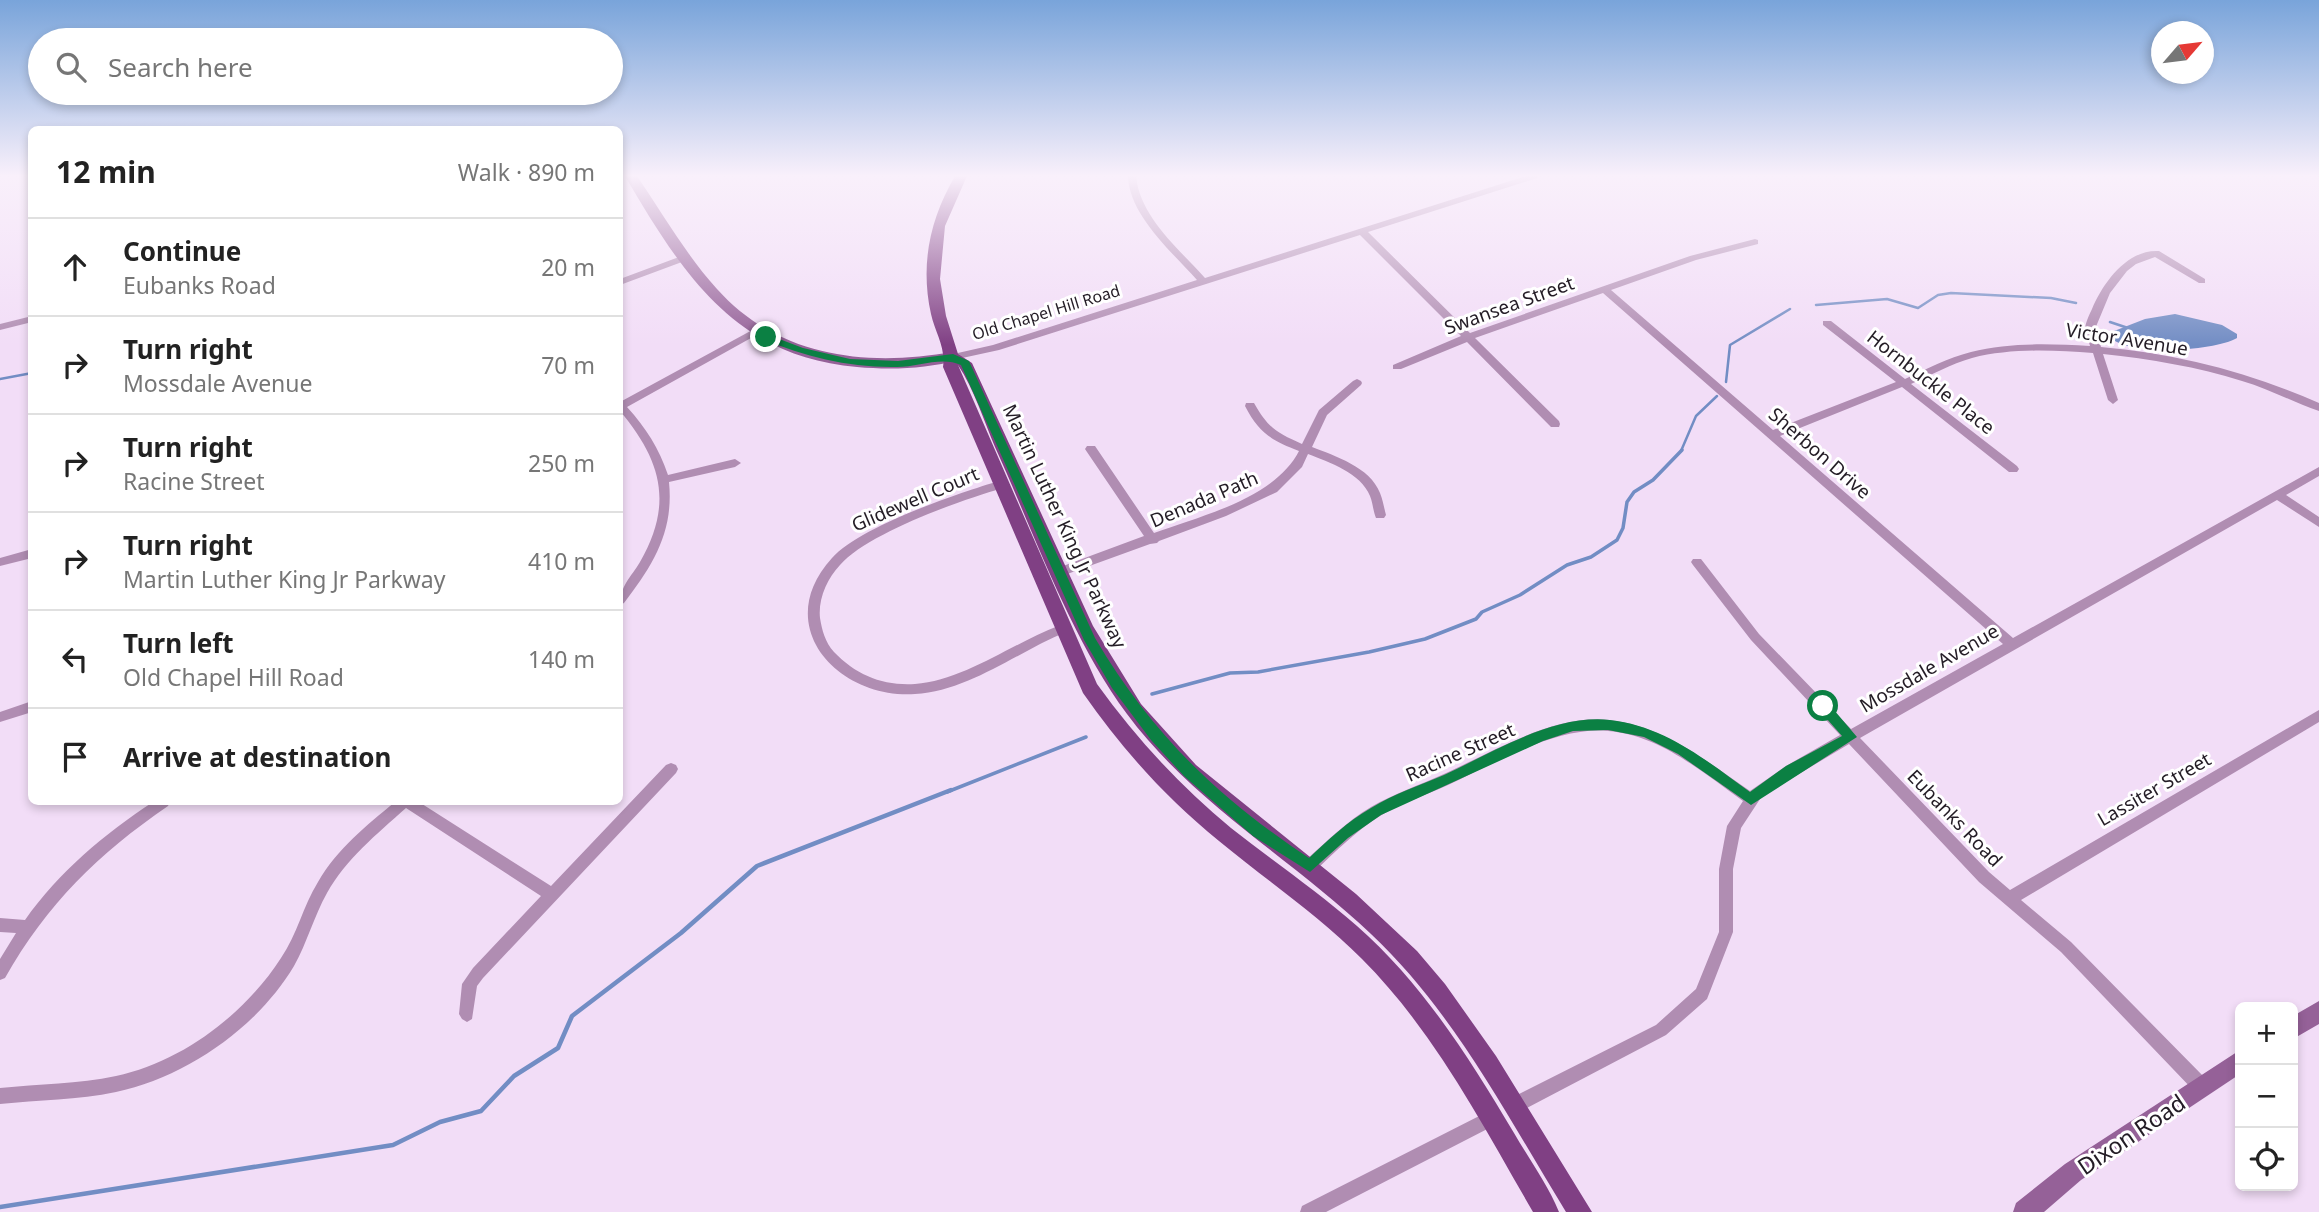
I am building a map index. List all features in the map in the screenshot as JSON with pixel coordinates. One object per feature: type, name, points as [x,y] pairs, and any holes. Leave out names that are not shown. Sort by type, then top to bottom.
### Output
[{"type":"main road","name":"Martin Luther King Jr Parkway","points":[[937,233],[933,248],[938,315],[953,357],[950,367],[999,485],[1090,688],[1119,732],[1157,774],[1244,850],[1318,907],[1382,964],[1428,1021],[1491,1118],[1547,1212]]},
{"type":"main road","name":"Martin Luther King Jr Parkway","points":[[953,357],[965,363],[1090,640],[1116,685],[1155,736],[1213,795],[1258,832],[1310,866],[1403,952],[1451,1012],[1580,1212]]},
{"type":"street","name":"Old Chapel Hill Road","points":[[670,233],[714,293],[756,331],[801,351],[850,362],[898,364],[995,348],[1357,233]]},
{"type":"street","points":[[1162,233],[1203,281]]},
{"type":"street","points":[[1364,233],[1555,424]]},
{"type":"street","name":"Swansea Street","points":[[1397,367],[1469,337],[1604,289],[1706,254],[1755,242]]},
{"type":"street","points":[[2113,400],[2090,329],[2102,301],[2127,266],[2158,251],[2202,281]]},
{"type":"street","points":[[623,281],[687,257]]},
{"type":"street","name":"Sherbon Drive","points":[[1604,289],[2012,645]]},
{"type":"street","points":[[0,327],[28,320]]},
{"type":"street","name":"Hornbuckle Place","points":[[1827,323],[2013,469]]},
{"type":"street","points":[[623,404],[756,331]]},
{"type":"street","name":"Victor Avenue","points":[[1772,435],[1980,353],[2042,346],[2095,350],[2238,375],[2284,390],[2319,407]]},
{"type":"street","name":"Denada Path","points":[[1059,572],[1153,540],[1259,497],[1290,474],[1307,449],[1323,413],[1357,383]]},
{"type":"street","points":[[1250,406],[1255,421],[1265,430],[1350,470],[1371,484],[1380,496],[1380,515]]},
{"type":"street","points":[[623,410],[651,443],[666,479],[659,533],[640,572],[623,596]]},
{"type":"street","points":[[1091,449],[1153,540]]},
{"type":"street","points":[[666,479],[735,463]]},
{"type":"street","name":"Mossdale Avenue","points":[[1513,1106],[1661,1030],[1702,994],[1726,932],[1729,844],[1734,826],[1751,799],[1791,770],[2319,471]]},
{"type":"street","name":"Glidewell Court","points":[[999,485],[874,534],[846,552],[826,572],[814,599],[813,620],[820,641],[832,662],[857,680],[898,690],[913,690],[959,679],[1023,645],[1062,629]]},
{"type":"street","points":[[2277,495],[2319,523]]},
{"type":"street","points":[[0,562],[28,554]]},
{"type":"street","name":"Eubanks Road","points":[[1697,562],[1755,637],[1984,877],[2066,947],[2201,1086]]},
{"type":"street","points":[[0,717],[28,707]]},
{"type":"street","name":"Lassiter Street","points":[[2009,899],[2319,715]]},
{"type":"street","name":"Racine Street","points":[[1310,866],[1344,834],[1376,811],[1539,737],[1573,726],[1608,725],[1646,733],[1682,751],[1751,799]]},
{"type":"street","points":[[467,1014],[470,984],[478,973],[671,769]]},
{"type":"street","points":[[0,973],[27,927],[103,844],[159,805]]},
{"type":"street","points":[[0,1096],[118,1083],[161,1069],[205,1043],[236,1020],[274,981],[288,961],[331,873],[361,840],[402,805]]},
{"type":"street","points":[[411,805],[551,894]]},
{"type":"street","points":[[0,925],[27,927]]},
{"type":"street","points":[[2298,1025],[2319,1012]]},
{"type":"street","name":"Dixon Road","points":[[2025,1212],[2073,1172],[2235,1064]]},
{"type":"street","points":[[1308,1212],[1491,1118]]},
{"type":"water","points":[[2175,314],[2222,325],[2237,334],[2237,338],[2226,343],[2192,349],[2153,350],[2120,343],[2110,337],[2109,333],[2145,319]]},
{"type":"waterway","points":[[1816,305],[1887,299],[1918,308],[1938,295],[1951,293],[2051,298],[2076,303]]},
{"type":"waterway","points":[[1726,382],[1730,345],[1790,309]]},
{"type":"waterway","points":[[2110,322],[2128,328]]},
{"type":"waterway","points":[[0,379],[28,374]]},
{"type":"waterway","points":[[1681,451],[1696,416],[1717,396]]},
{"type":"waterway","points":[[1152,694],[1230,673],[1258,672],[1369,652],[1425,639],[1476,619],[1482,612],[1520,595],[1567,565],[1591,557],[1617,540],[1623,528],[1627,502],[1634,492],[1653,480],[1682,450]]},
{"type":"waterway","points":[[947,792],[1086,737]]},
{"type":"waterway","points":[[0,1207],[393,1145],[440,1122],[481,1111],[514,1076],[558,1048],[572,1016],[681,933],[757,866],[951,790]]},
{"type":"route","points":[[766,337],[801,351],[850,362],[898,364],[953,357],[965,363],[1090,640],[1116,685],[1155,736],[1188,772],[1258,832],[1298,861],[1310,866],[1344,834],[1376,811],[1539,737],[1573,726],[1608,725],[1646,733],[1682,751],[1751,799],[1757,792],[1791,770],[1851,737],[1823,706]]}]
